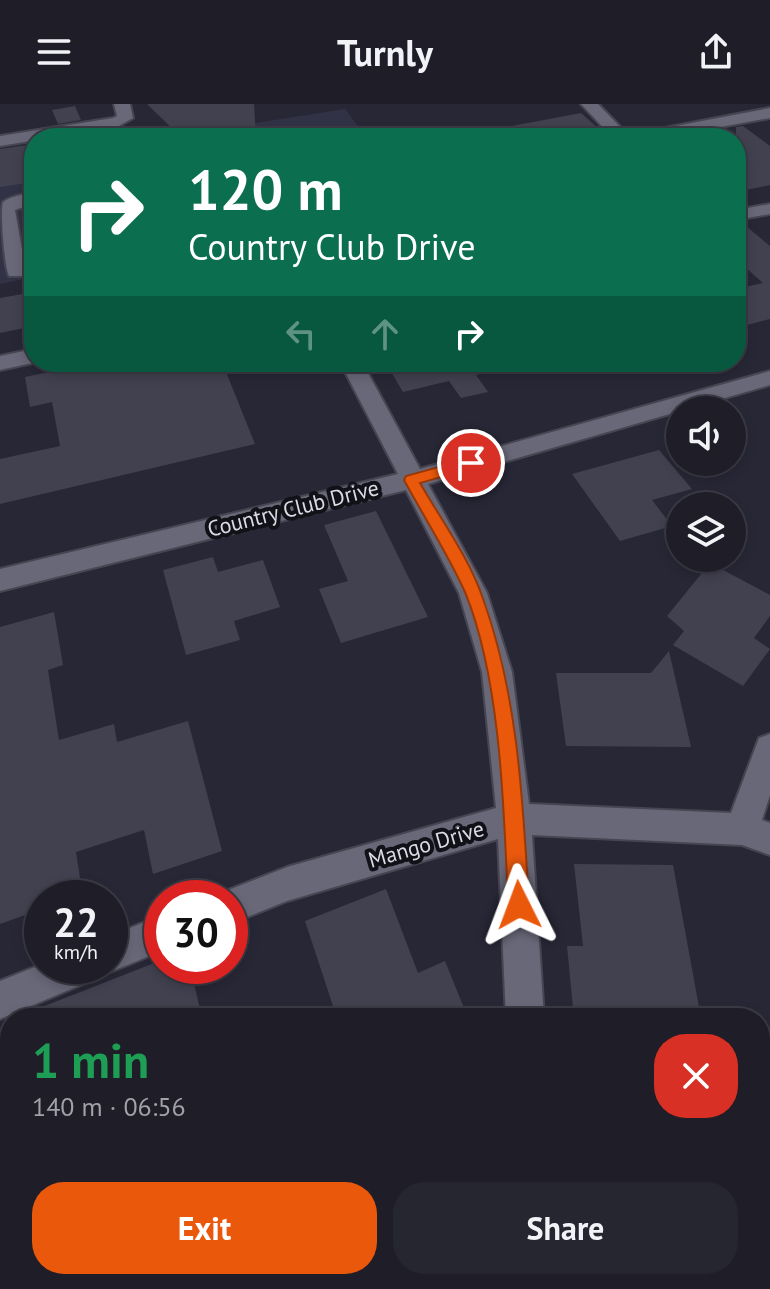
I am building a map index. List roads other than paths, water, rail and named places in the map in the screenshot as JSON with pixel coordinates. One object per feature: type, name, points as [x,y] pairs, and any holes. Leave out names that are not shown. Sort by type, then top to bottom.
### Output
[{"type":"street","points":[[589,104],[612,128]]},
{"type":"street","points":[[761,104],[770,112]]},
{"type":"street","points":[[55,128],[122,112]]},
{"type":"street","points":[[686,128],[770,112]]},
{"type":"street","points":[[0,141],[24,135]]},
{"type":"street","points":[[17,272],[4,216],[6,210],[24,199]]},
{"type":"street","points":[[746,213],[770,209]]},
{"type":"street","points":[[0,363],[24,358]]},
{"type":"street","points":[[356,372],[473,593],[497,672],[514,819],[524,1008]]},
{"type":"street","name":"Country Club Drive","points":[[0,580],[411,480],[770,378]]},
{"type":"street","points":[[756,834],[770,748]]},
{"type":"street","name":"Mango Drive","points":[[248,899],[287,884],[514,819],[756,834]]},
{"type":"street","points":[[0,1000],[39,984]]}]
